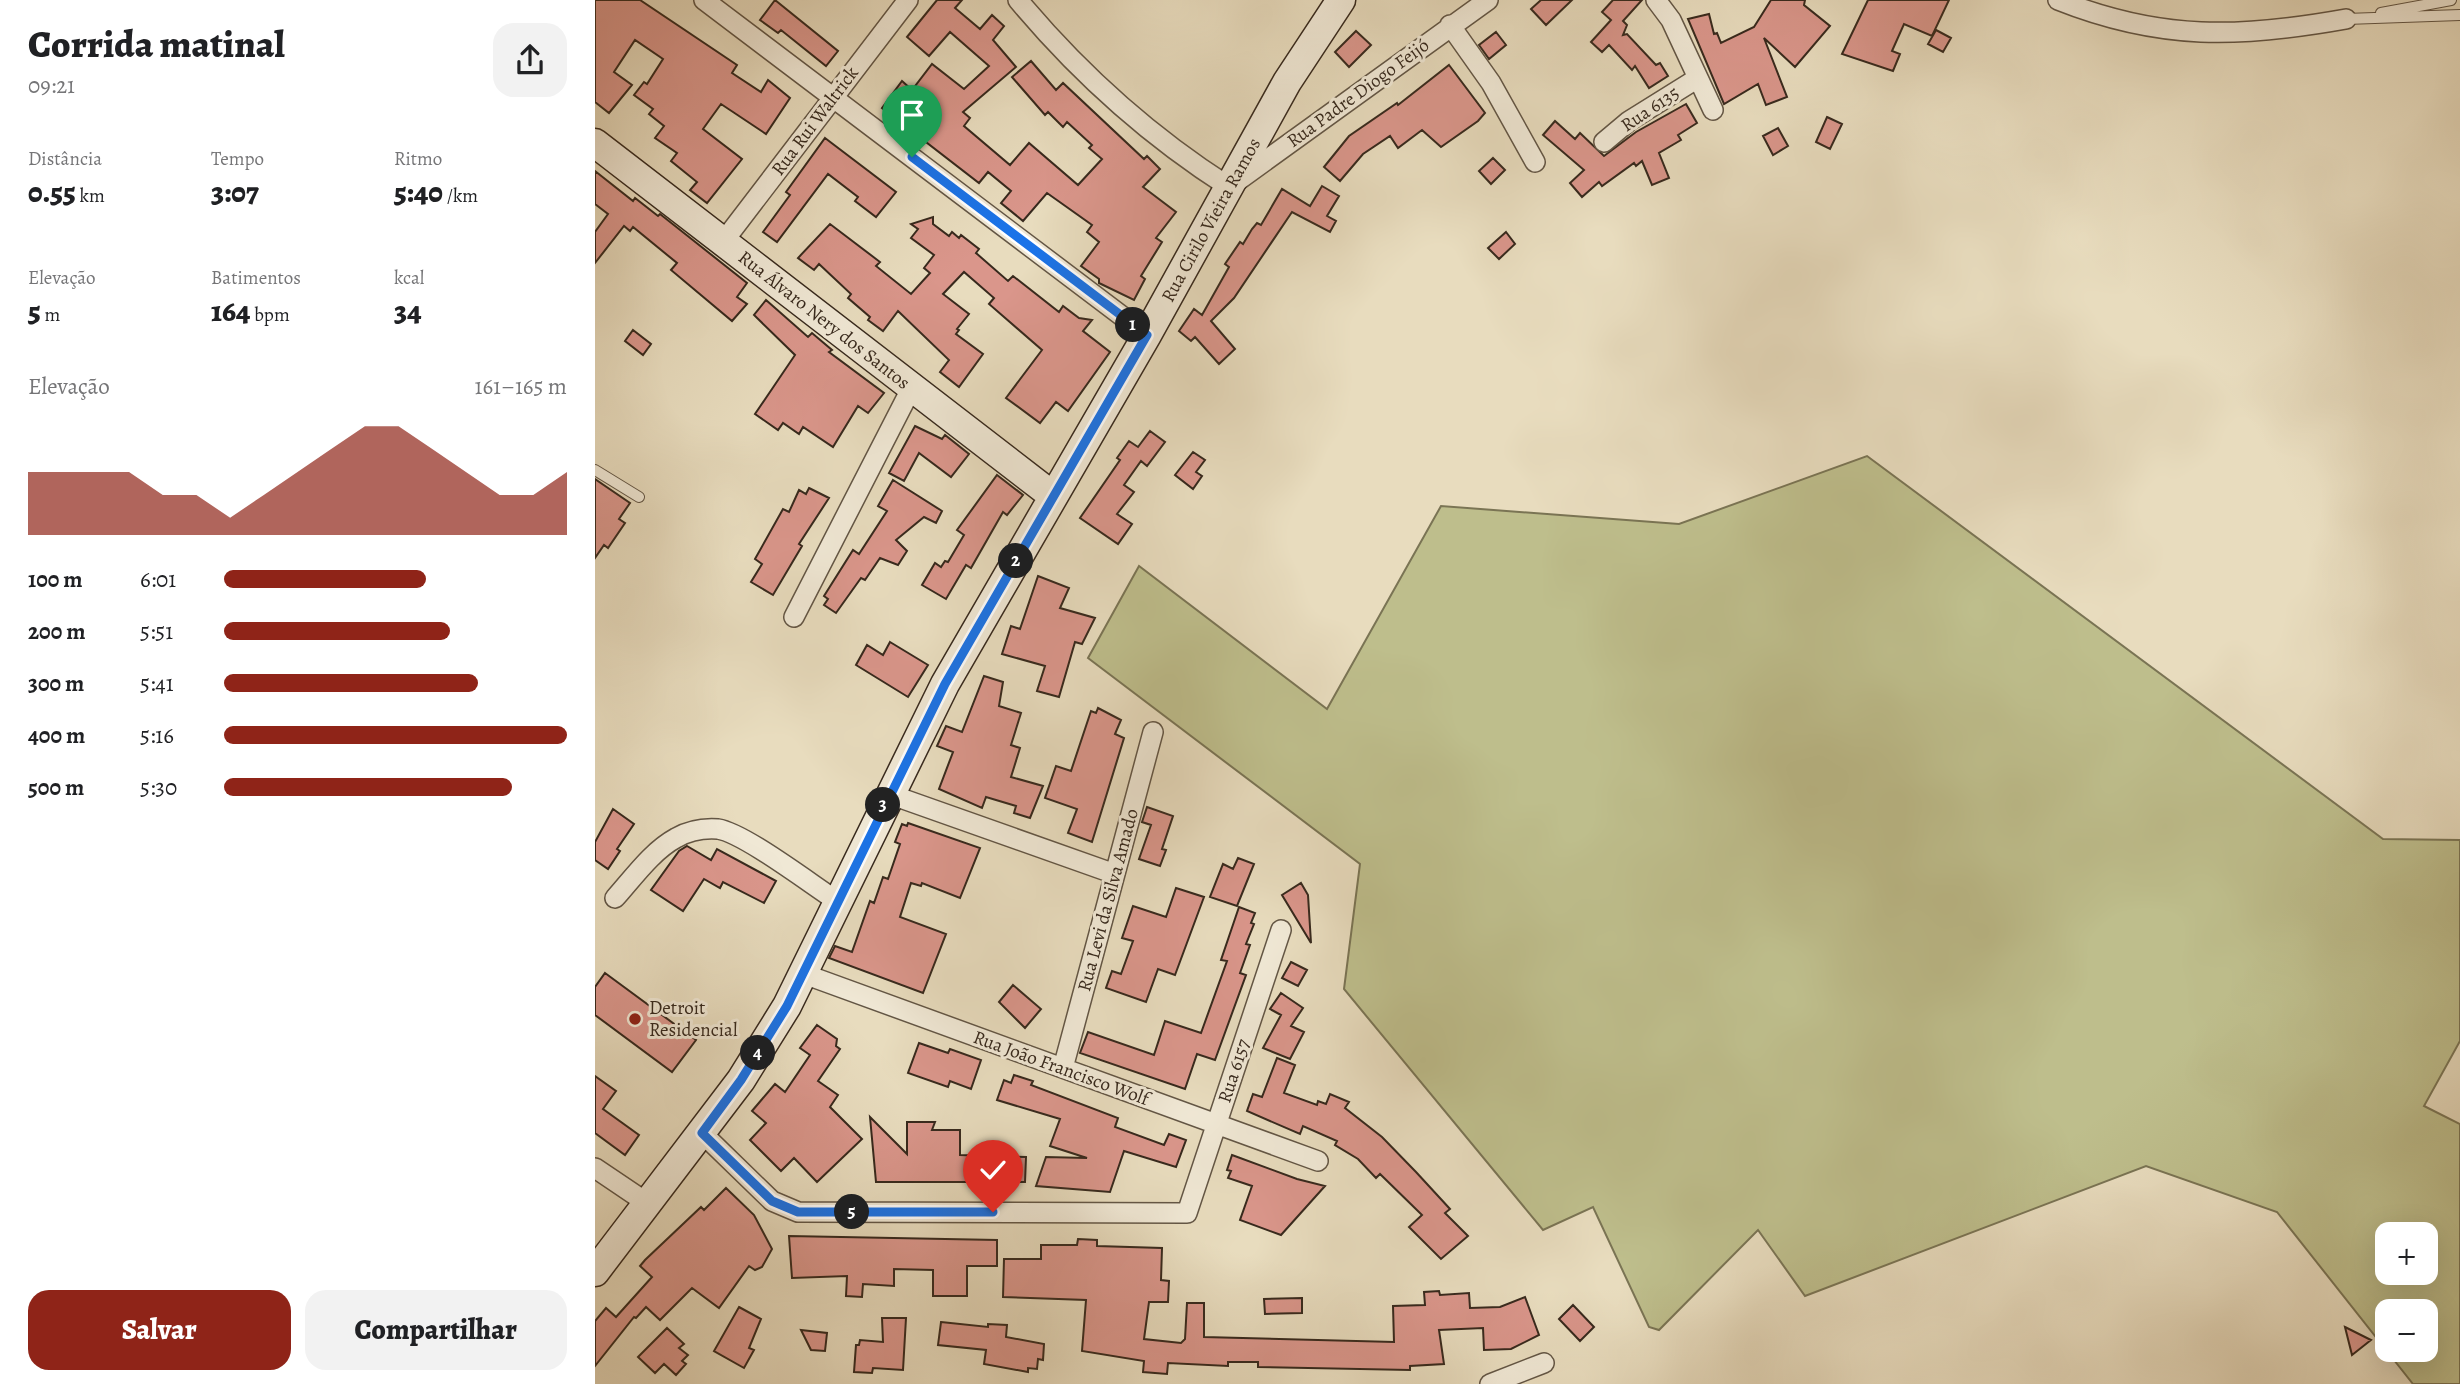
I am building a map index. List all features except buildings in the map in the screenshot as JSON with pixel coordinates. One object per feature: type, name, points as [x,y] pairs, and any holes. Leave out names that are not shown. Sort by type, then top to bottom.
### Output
[{"type":"main road","name":"Rua Cirilo Vieira Ramos","points":[[595,1272],[756,1058],[804,974],[889,794],[945,684],[1147,335],[1287,82],[1341,0]]},
{"type":"main road","name":"Rua Álvaro Nery dos Santos","points":[[595,143],[1053,496]]},
{"type":"street","points":[[705,0],[1147,335]]},
{"type":"street","name":"Rua Rui Waltrick","points":[[723,242],[908,0]]},
{"type":"street","points":[[1018,0],[1042,29],[1133,119],[1180,156],[1229,187]]},
{"type":"street","name":"Rua Padre Diogo Feijó","points":[[1229,187],[1488,0]]},
{"type":"street","points":[[1656,0],[1671,20],[1713,110]]},
{"type":"street","points":[[2059,0],[2132,23],[2205,34],[2275,32],[2346,19]]},
{"type":"street","points":[[1450,25],[1491,83],[1535,162]]},
{"type":"street","name":"Rua 6135","points":[[1604,142],[1629,121],[1698,78]]},
{"type":"street","points":[[794,617],[912,387]]},
{"type":"street","name":"Rua Levi da Silva Amado","points":[[1063,1068],[1153,732]]},
{"type":"street","points":[[889,794],[1115,874]]},
{"type":"street","points":[[615,898],[652,858],[675,838],[698,829],[720,829],[740,838],[837,901]]},
{"type":"street","name":"Rua 6157","points":[[702,1133],[772,1201],[798,1212],[1187,1213],[1281,930]]},
{"type":"street","name":"Rua João Francisco Wolf","points":[[804,974],[1318,1161]]},
{"type":"street","points":[[595,1168],[647,1203]]},
{"type":"street","points":[[1490,1384],[1544,1363]]},
{"type":"lane","points":[[2346,19],[2451,0]]},
{"type":"lane","points":[[2346,19],[2460,15]]},
{"type":"lane","points":[[595,470],[639,497]]},
{"type":"green space","points":[[1867,456],[2383,839],[2460,840],[2460,1041],[2424,1106],[2460,1124],[2460,1384],[2413,1384],[2396,1362],[2438,1362],[2438,1299],[2375,1299],[2375,1336],[2277,1212],[2146,1166],[1805,1296],[1758,1230],[1659,1330],[1649,1327],[1593,1207],[1543,1230],[1344,989],[1360,864],[1088,658],[1139,566],[1327,709],[1441,506],[1679,524]]},
{"type":"place","name":"Detroit Residencial","points":[[635,1019]]},
{"type":"route","points":[[912,157],[1147,335],[945,684],[787,1006],[741,1080],[702,1133],[772,1201],[798,1212],[993,1212]]}]
